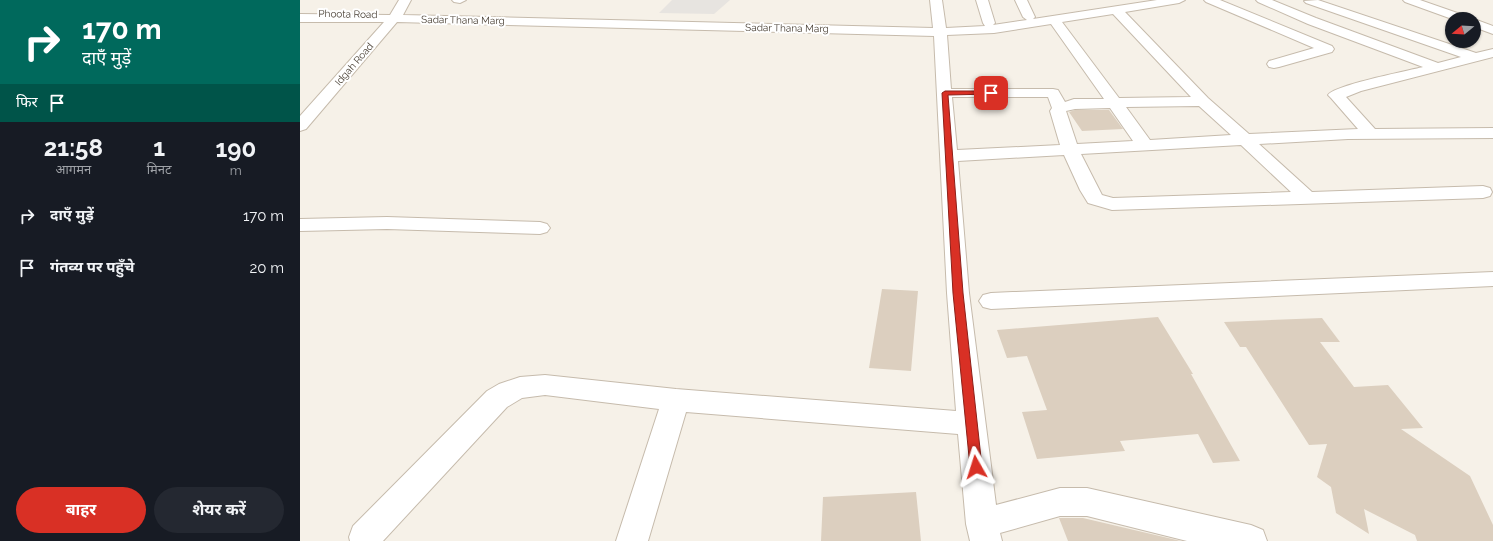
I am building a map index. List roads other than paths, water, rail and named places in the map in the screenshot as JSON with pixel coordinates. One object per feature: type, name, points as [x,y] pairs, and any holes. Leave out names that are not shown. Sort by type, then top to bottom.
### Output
[{"type":"street","name":"Idgah Road","points":[[300,126],[395,17],[405,0]]},
{"type":"street","points":[[936,0],[940,28],[945,93],[958,293],[984,533],[1038,507],[1060,502],[1087,502],[1251,541]]},
{"type":"street","points":[[982,0],[989,23]]},
{"type":"street","points":[[1021,0],[1029,17]]},
{"type":"street","name":"Sadar Thana Marg","points":[[395,17],[994,29],[1054,20],[1112,5],[1140,0]]},
{"type":"street","name":"Sadar Thana Marg","points":[[940,28],[1029,17],[1076,7],[1179,0]]},
{"type":"street","points":[[1210,0],[1327,49],[1274,64]]},
{"type":"street","points":[[1262,0],[1312,21],[1436,67]]},
{"type":"street","points":[[1409,0],[1445,13]]},
{"type":"street","points":[[1310,1],[1473,57]]},
{"type":"street","points":[[1112,5],[1203,100],[1308,198]]},
{"type":"street","name":"Phoota Road","points":[[300,14],[326,13],[395,17]]},
{"type":"street","name":"Phoota Road","points":[[300,18],[326,13]]},
{"type":"street","points":[[1054,20],[1145,145]]},
{"type":"street","points":[[1481,26],[1493,30]]},
{"type":"street","points":[[1371,134],[1336,95],[1356,88],[1493,53]]},
{"type":"street","points":[[945,93],[1052,93],[1060,108],[1058,112],[1070,149],[1089,190],[1095,199],[1112,204],[1483,192]]},
{"type":"street","points":[[300,102],[323,100]]},
{"type":"street","points":[[1060,108],[1074,104],[1115,104],[1203,100]]},
{"type":"street","points":[[949,156],[1371,134],[1493,133]]},
{"type":"street","points":[[300,225],[410,224],[540,228]]},
{"type":"street","points":[[991,301],[1493,279]]},
{"type":"street","points":[[365,537],[496,399],[510,390],[529,386],[545,385],[676,400],[972,424]]},
{"type":"street","points":[[632,541],[676,400]]}]
